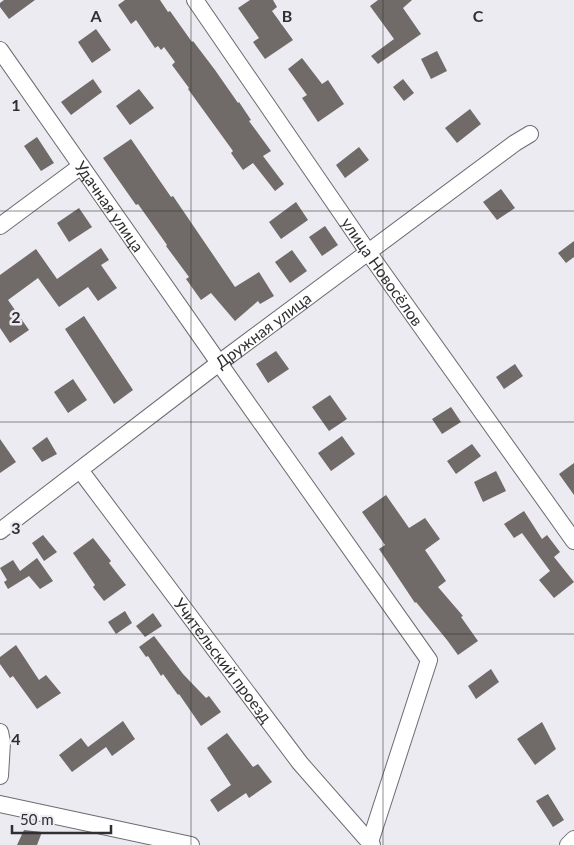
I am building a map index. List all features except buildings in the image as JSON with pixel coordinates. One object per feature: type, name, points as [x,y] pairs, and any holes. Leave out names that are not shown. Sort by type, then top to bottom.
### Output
[{"type":"street","name":"улица Новосёлов","points":[[195,0],[368,252],[574,541]]},
{"type":"street","name":"Удачная улица","points":[[0,50],[429,660],[371,844]]},
{"type":"street","name":"Дружная улица","points":[[0,531],[219,363],[507,149],[530,134]]},
{"type":"street","points":[[0,226],[82,166]]},
{"type":"street","name":"Учительский проезд","points":[[80,470],[300,763],[371,844]]},
{"type":"street","points":[[0,732],[2,742],[0,776]]},
{"type":"street","points":[[0,804],[172,843],[191,845]]},
{"type":"street","points":[[568,845],[574,839]]}]
